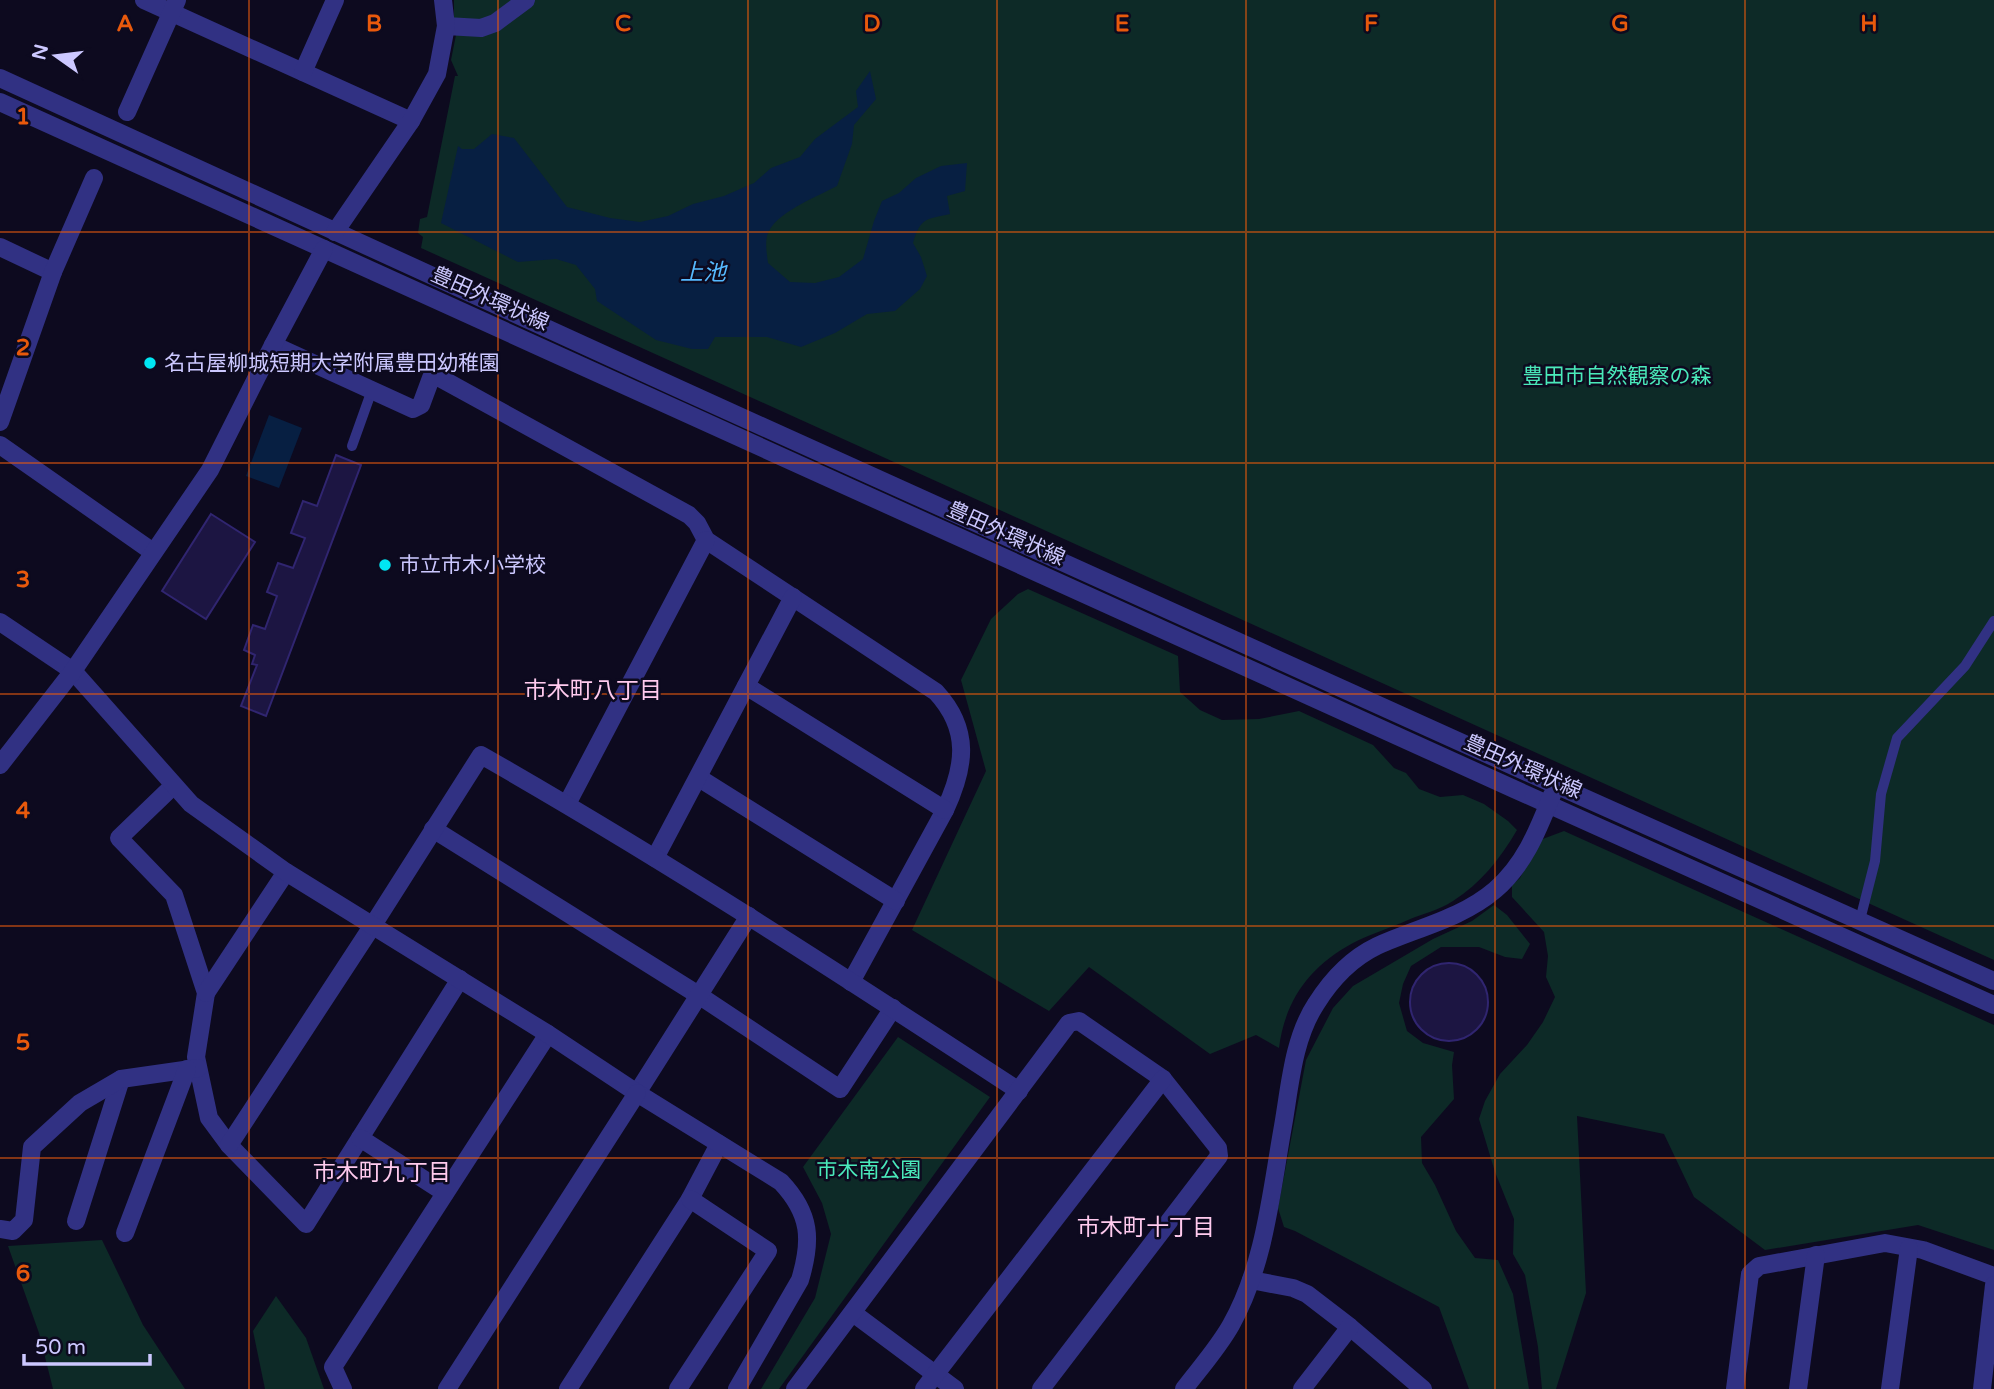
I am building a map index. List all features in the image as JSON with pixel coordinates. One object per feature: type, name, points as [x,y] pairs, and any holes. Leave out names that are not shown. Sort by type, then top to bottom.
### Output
[{"type":"street","points":[[144,0],[174,6],[303,72],[411,121]]},
{"type":"street","points":[[303,72],[335,0]]},
{"type":"street","points":[[335,232],[411,121],[437,74],[446,26],[443,0]]},
{"type":"street","points":[[446,26],[481,28],[495,23],[526,0]]},
{"type":"street","points":[[127,112],[174,6]]},
{"type":"street","name":"豊田外環状線","points":[[0,78],[1556,785],[1994,981]]},
{"type":"street","name":"豊田外環状線","points":[[0,102],[1994,1005]]},
{"type":"street","points":[[0,422],[53,272],[94,178]]},
{"type":"street","points":[[0,247],[53,272]]},
{"type":"street","points":[[0,765],[73,671],[210,470],[324,249]]},
{"type":"street","points":[[273,345],[413,409],[421,405],[431,378],[440,378],[689,515],[698,523],[706,540],[930,686],[940,696],[962,737],[959,773],[953,793],[851,982]]},
{"type":"street","points":[[0,444],[153,552]]},
{"type":"street","points":[[566,804],[706,540]]},
{"type":"street","points":[[655,858],[793,597]]},
{"type":"street","points":[[0,622],[73,671],[191,804],[286,872],[782,1182],[803,1212],[808,1231],[808,1247],[800,1280],[737,1389]]},
{"type":"street","points":[[746,685],[944,810]]},
{"type":"street","points":[[229,1145],[481,755],[748,916],[1019,1091]]},
{"type":"street","points":[[699,778],[896,901]]},
{"type":"street","points":[[1184,1389],[1230,1326],[1251,1280],[1263,1240],[1298,1045],[1313,1007],[1336,976],[1361,955],[1450,918],[1475,905],[1495,890],[1523,859],[1556,785]]},
{"type":"street","points":[[173,786],[119,838],[174,895],[206,993]]},
{"type":"street","points":[[433,828],[700,996],[840,1089],[893,1008]]},
{"type":"street","points":[[125,1233],[193,1069],[206,993],[286,872]]},
{"type":"street","points":[[447,1389],[700,996],[748,916]]},
{"type":"street","points":[[193,1069],[209,1118],[229,1145],[306,1224],[460,979]]},
{"type":"street","points":[[795,1389],[1069,1023],[1079,1021],[1163,1079],[1218,1148],[1219,1156],[1041,1389]]},
{"type":"street","points":[[343,1389],[333,1367],[548,1034]]},
{"type":"street","points":[[0,1229],[13,1231],[24,1220],[32,1147],[80,1103],[121,1079],[193,1069]]},
{"type":"street","points":[[76,1222],[121,1079]]},
{"type":"street","points":[[924,1389],[1163,1079]]},
{"type":"street","points":[[360,1138],[445,1193]]},
{"type":"street","points":[[568,1389],[690,1199],[719,1144]]},
{"type":"street","points":[[678,1389],[768,1251],[690,1199]]},
{"type":"street","points":[[1735,1389],[1750,1274],[1759,1266],[1885,1243],[1923,1250],[1994,1276]]},
{"type":"street","points":[[1890,1389],[1909,1248]]},
{"type":"street","points":[[1798,1389],[1816,1255]]},
{"type":"street","points":[[1251,1280],[1293,1288],[1307,1294],[1350,1327],[1420,1388]]},
{"type":"street","points":[[1982,1389],[1994,1285]]},
{"type":"street","points":[[853,1313],[955,1389]]},
{"type":"street","points":[[1302,1389],[1350,1327]]},
{"type":"lane","points":[[352,446],[372,390]]},
{"type":"lane","points":[[1860,920],[1875,861],[1881,794],[1897,738],[1965,666],[1994,621]]},
{"type":"green space","points":[[454,0],[520,0],[494,19],[454,21]]},
{"type":"green space","name":"豊田市自然観察の森","points":[[532,0],[1994,0],[1994,960],[421,248],[423,237],[418,233],[420,219],[427,217],[455,76],[458,76],[451,60],[456,35]]},
{"type":"green space","points":[[1028,589],[1178,656],[1180,692],[1200,710],[1222,720],[1259,719],[1299,711],[1373,745],[1394,768],[1406,773],[1419,789],[1440,797],[1463,795],[1484,804],[1517,830],[1489,870],[1453,901],[1360,940],[1324,962],[1302,986],[1294,1000],[1282,1031],[1279,1048],[1256,1035],[1210,1054],[1089,967],[1049,1011],[912,930],[986,771],[961,680],[991,619],[1018,594]]},
{"type":"green space","points":[[1564,831],[1994,1025],[1994,1250],[1918,1225],[1765,1250],[1694,1197],[1664,1134],[1577,1116],[1586,1293],[1556,1389],[1542,1389],[1538,1347],[1525,1275],[1513,1254],[1514,1219],[1495,1172],[1479,1119],[1485,1101],[1500,1074],[1527,1045],[1543,1022],[1555,997],[1546,977],[1548,956],[1544,932],[1512,897],[1512,885],[1520,878],[1540,840]]},
{"type":"green space","points":[[1494,905],[1507,915],[1530,944],[1522,959],[1505,957],[1479,947],[1441,947],[1411,966],[1399,1003],[1407,1031],[1423,1043],[1454,1052],[1454,1099],[1421,1137],[1422,1163],[1456,1231],[1475,1258],[1498,1260],[1513,1294],[1529,1389],[1469,1389],[1439,1307],[1284,1227],[1278,1208],[1306,1060],[1333,1008],[1353,986],[1433,939],[1472,921]]},
{"type":"green space","name":"市木南公園","points":[[898,1037],[990,1097],[779,1389],[761,1389],[815,1298],[831,1234],[822,1203],[803,1167]]},
{"type":"green space","points":[[102,1240],[143,1325],[185,1389],[53,1389],[39,1333],[8,1246]]},
{"type":"green space","points":[[276,1296],[306,1338],[324,1389],[265,1389],[253,1331]]},
{"type":"water","name":"上池","points":[[870,71],[876,99],[854,125],[852,144],[837,186],[797,206],[778,220],[767,236],[768,263],[790,282],[815,283],[839,277],[863,259],[882,201],[899,193],[916,178],[941,166],[967,163],[965,191],[947,196],[950,214],[925,221],[918,229],[913,243],[927,276],[920,289],[895,311],[867,314],[835,333],[801,347],[767,337],[715,337],[708,349],[692,349],[656,340],[597,301],[595,289],[576,265],[556,259],[518,262],[441,223],[458,146],[462,149],[474,149],[492,134],[514,138],[567,207],[610,218],[640,222],[668,216],[693,204],[724,196],[754,183],[771,168],[800,157],[815,139],[858,107],[856,91]]},
{"type":"water","points":[[269,415],[302,428],[279,488],[246,476]]},
{"type":"building","points":[[336,455],[361,465],[266,716],[241,706],[257,665],[252,664],[255,655],[244,650],[253,625],[265,629],[277,596],[267,592],[278,563],[293,568],[305,538],[291,533],[303,501],[317,506]]},
{"type":"building","points":[[211,514],[255,542],[206,619],[162,591]]},
{"type":"building","points":[[1449,963],[1464,966],[1481,980],[1488,1002],[1485,1017],[1471,1034],[1449,1041],[1434,1038],[1417,1024],[1410,1002],[1413,987],[1427,970]]},
{"type":"place","name":"名古屋柳城短期大学附属豊田幼稚園","points":[[150,363]]},
{"type":"place","name":"市立市木小学校","points":[[385,565]]},
{"type":"district","name":"市木町八丁目","points":[[593,691]]},
{"type":"district","name":"市木町九丁目","points":[[382,1173]]},
{"type":"district","name":"市木町十丁目","points":[[1146,1228]]}]
